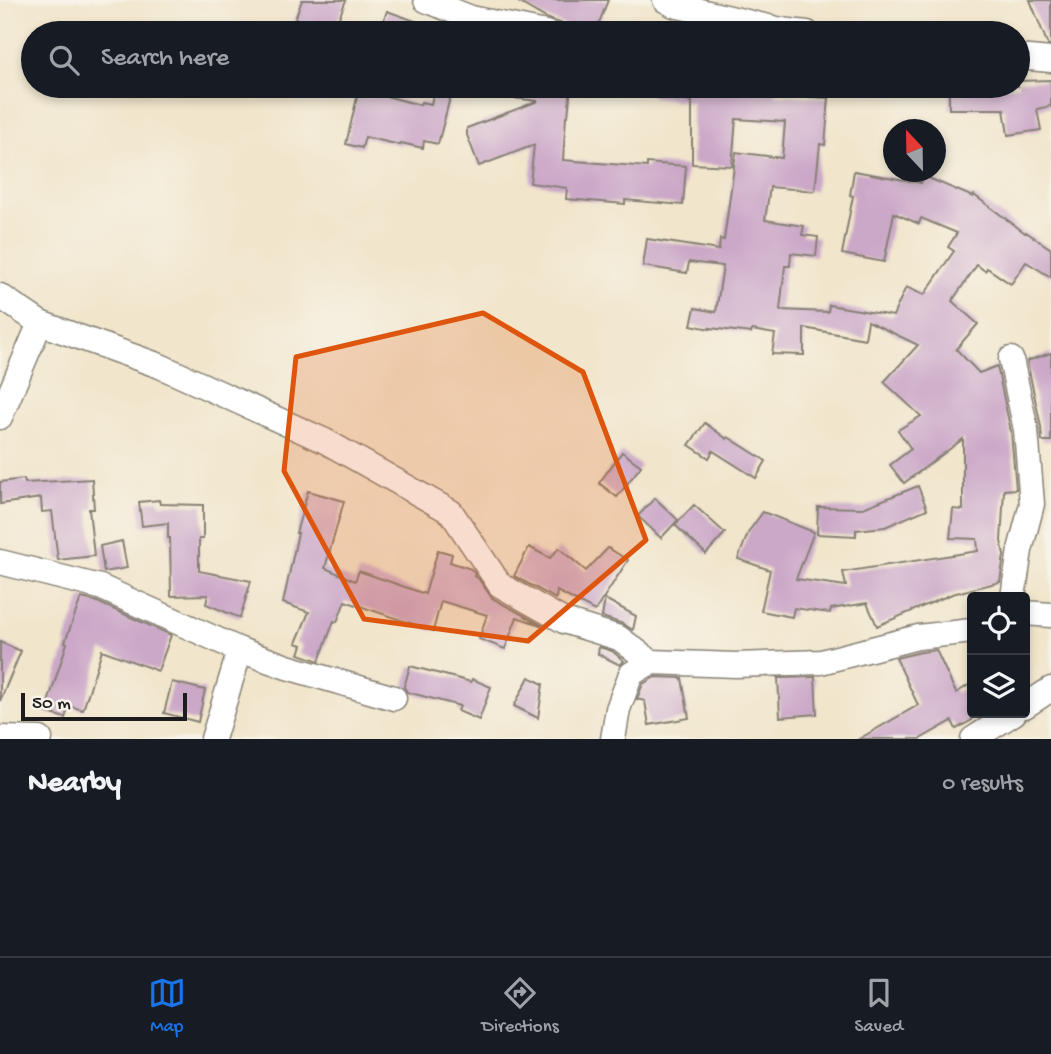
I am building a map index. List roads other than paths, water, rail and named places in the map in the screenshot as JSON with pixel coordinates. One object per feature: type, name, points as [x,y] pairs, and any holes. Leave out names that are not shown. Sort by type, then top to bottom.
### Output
[{"type":"street","points":[[426,0],[471,18],[486,21]]},
{"type":"street","points":[[665,0],[674,5],[734,21]]},
{"type":"street","points":[[1030,58],[1051,60]]},
{"type":"street","points":[[0,296],[40,323],[160,366],[325,441],[452,512],[500,585],[564,621],[619,638],[651,662]]},
{"type":"street","points":[[0,417],[40,323]]},
{"type":"street","points":[[1011,359],[1026,430],[1032,504],[1020,550],[1014,592]]},
{"type":"street","points":[[0,562],[100,587],[240,650],[287,667],[394,698]]},
{"type":"street","points":[[1030,613],[1051,615]]},
{"type":"street","points":[[613,739],[618,709],[631,674],[651,662],[736,665],[821,662],[918,637],[967,632]]},
{"type":"street","points":[[213,739],[240,650]]},
{"type":"street","points":[[1030,703],[1051,689]]},
{"type":"street","points":[[973,739],[1006,718]]},
{"type":"street","points":[[0,738],[40,739]]}]
